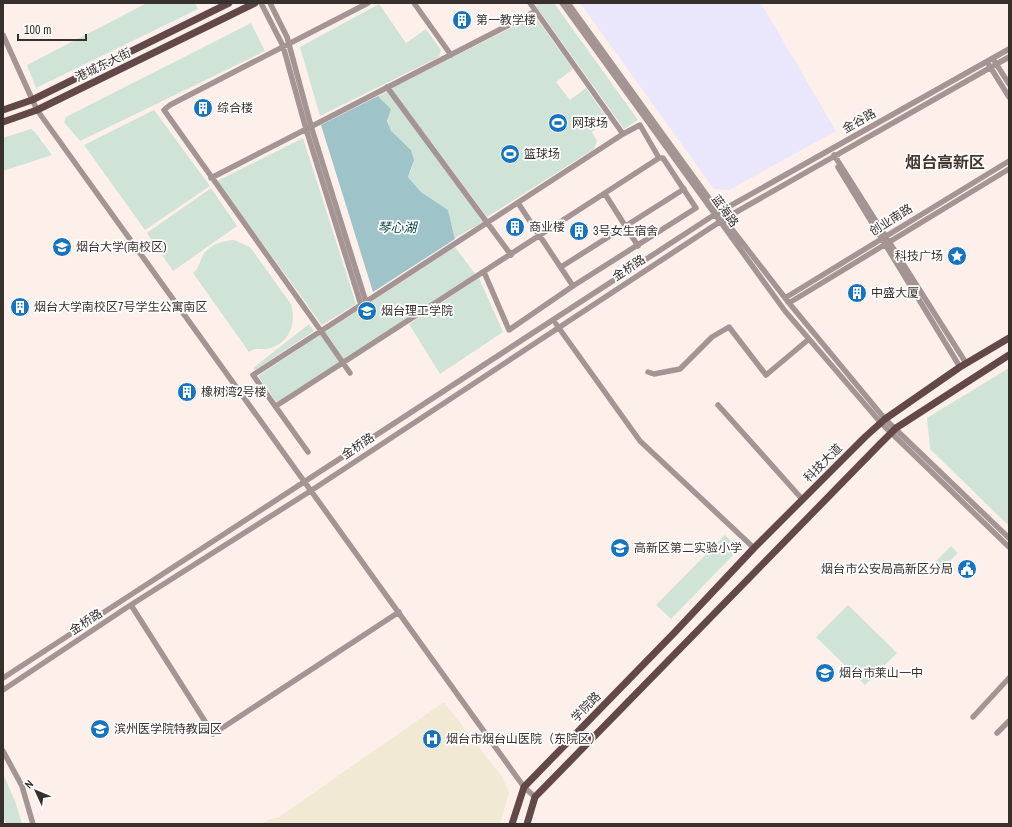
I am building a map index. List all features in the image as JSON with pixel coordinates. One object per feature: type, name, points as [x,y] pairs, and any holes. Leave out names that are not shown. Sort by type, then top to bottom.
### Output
[{"type":"main road","name":"港城东大街","points":[[3,110],[32,100],[230,3]]},
{"type":"main road","name":"港城东大街","points":[[3,122],[37,110],[255,3]]},
{"type":"main road","name":"科技大道","points":[[675,632],[802,499],[883,421],[963,365],[1009,338]]},
{"type":"main road","points":[[527,824],[534,797],[894,431],[1009,356]]},
{"type":"main road","points":[[675,632],[685,642]]},
{"type":"main road","name":"学院路","points":[[512,824],[524,787],[675,632]]},
{"type":"street","points":[[261,3],[283,46],[364,303]]},
{"type":"street","points":[[270,3],[289,43],[309,128]]},
{"type":"street","points":[[350,373],[164,110],[170,104],[368,3]]},
{"type":"street","points":[[414,3],[451,55]]},
{"type":"street","points":[[530,3],[623,134]]},
{"type":"street","name":"蓝海路","points":[[562,3],[717,213]]},
{"type":"street","name":"蓝海路","points":[[568,3],[785,311],[883,421]]},
{"type":"street","points":[[211,178],[536,11]]},
{"type":"street","points":[[3,35],[37,110],[312,490],[524,787],[534,797]]},
{"type":"street","name":"金谷路","points":[[717,213],[1009,49]]},
{"type":"street","name":"金谷路","points":[[722,220],[1009,57]]},
{"type":"street","points":[[992,58],[1009,84]]},
{"type":"street","points":[[987,62],[1009,97]]},
{"type":"street","points":[[387,87],[511,255]]},
{"type":"street","points":[[308,452],[253,375],[623,134],[640,125],[659,158],[663,158],[696,208],[573,286],[509,330],[484,272]]},
{"type":"street","points":[[833,156],[963,365]]},
{"type":"street","points":[[276,406],[659,158]]},
{"type":"street","name":"创业南路","points":[[787,301],[886,240],[1009,160]]},
{"type":"street","name":"创业南路","points":[[886,240],[1009,169]]},
{"type":"street","points":[[561,267],[684,189]]},
{"type":"street","points":[[605,194],[638,246]]},
{"type":"street","points":[[518,202],[573,286]]},
{"type":"street","name":"金桥路","points":[[3,678],[717,213]]},
{"type":"street","name":"蓝海路","points":[[722,220],[883,421]]},
{"type":"street","name":"金桥路","points":[[3,690],[131,605],[312,490],[722,220]]},
{"type":"street","points":[[553,320],[640,441],[754,548]]},
{"type":"street","points":[[648,372],[654,374],[680,369],[712,337],[729,327],[766,375],[809,339]]},
{"type":"street","points":[[718,405],[802,499]]},
{"type":"street","points":[[883,421],[1009,538]]},
{"type":"street","points":[[894,431],[1009,547]]},
{"type":"street","points":[[131,605],[213,734],[399,612]]},
{"type":"street","points":[[973,717],[1009,678]]},
{"type":"street","points":[[997,733],[1009,721]]},
{"type":"street","points":[[3,751],[22,786],[33,824]]},
{"type":"shaded area","points":[[580,3],[761,3],[836,131],[729,190],[714,189]]},
{"type":"shaded area","name":"烟台市烟台山医院（东院区）","points":[[444,702],[502,777],[509,792],[500,824],[261,824],[279,817]]},
{"type":"green space","points":[[147,3],[195,3],[198,9],[36,88],[27,65]]},
{"type":"green space","points":[[534,3],[554,3],[638,120],[624,129]]},
{"type":"green space","points":[[379,4],[406,43],[426,29],[441,50],[439,57],[320,116],[300,47]]},
{"type":"green space","points":[[535,16],[573,69],[556,82],[570,100],[586,88],[608,119],[592,132],[597,141],[594,149],[487,217],[391,88]]},
{"type":"green space","points":[[251,23],[265,51],[80,141],[64,122],[66,117]]},
{"type":"green space","points":[[388,91],[483,222],[455,238],[448,210],[421,192],[408,177],[413,165],[413,156],[410,149],[394,135],[390,129],[388,118],[391,109],[378,96]]},
{"type":"green space","points":[[154,110],[210,186],[145,230],[84,145]]},
{"type":"green space","points":[[31,129],[35,132],[52,155],[3,171],[3,138]]},
{"type":"green space","points":[[303,138],[356,304],[322,325],[217,181]]},
{"type":"green space","points":[[211,188],[237,226],[173,271],[147,233]]},
{"type":"green space","points":[[234,240],[250,247],[291,304],[293,312],[292,326],[286,338],[274,347],[251,350],[249,352],[193,273],[198,268],[202,257],[208,249],[215,244]]},
{"type":"green space","points":[[455,247],[476,275],[344,360],[325,332]]},
{"type":"green space","points":[[479,278],[503,332],[440,374],[409,324]]},
{"type":"green space","points":[[309,324],[314,331],[255,370],[253,368]]},
{"type":"green space","points":[[321,334],[341,363],[277,403],[258,376]]},
{"type":"green space","points":[[1009,368],[1009,526],[930,449],[927,418]]},
{"type":"green space","points":[[725,535],[739,549],[671,619],[656,605]]},
{"type":"green space","points":[[951,546],[958,553],[942,569],[935,562]]},
{"type":"green space","points":[[848,605],[897,653],[865,685],[816,637]]},
{"type":"green space","points":[[3,774],[15,801],[22,824],[6,824],[3,816]]},
{"type":"water","name":"琴心湖","points":[[378,96],[391,109],[387,121],[391,131],[411,150],[414,160],[408,177],[421,192],[448,210],[455,239],[373,292],[321,125]]},
{"type":"place","name":"第一教学楼","points":[[462,20]]},
{"type":"place","name":"综合楼","points":[[203,108]]},
{"type":"place","name":"网球场","points":[[558,123]]},
{"type":"place","name":"篮球场","points":[[510,154]]},
{"type":"place","name":"商业楼","points":[[515,227]]},
{"type":"place","name":"3号女生宿舍","points":[[579,231]]},
{"type":"place","name":"烟台大学(南校区)","points":[[62,247]]},
{"type":"place","name":"科技广场","points":[[957,256]]},
{"type":"place","name":"中盛大厦","points":[[857,293]]},
{"type":"place","name":"烟台大学南校区7号学生公寓南区","points":[[20,307]]},
{"type":"place","name":"烟台理工学院","points":[[367,311]]},
{"type":"place","name":"橡树湾2号楼","points":[[187,392]]},
{"type":"place","name":"高新区第二实验小学","points":[[620,548]]},
{"type":"place","name":"烟台市公安局高新区分局","points":[[967,569]]},
{"type":"place","name":"烟台市莱山一中","points":[[825,673]]},
{"type":"place","name":"滨州医学院特教园区","points":[[100,729]]},
{"type":"place","name":"烟台市烟台山医院（东院区）","points":[[432,739]]},
{"type":"district","name":"烟台高新区","points":[[945,162]]}]
